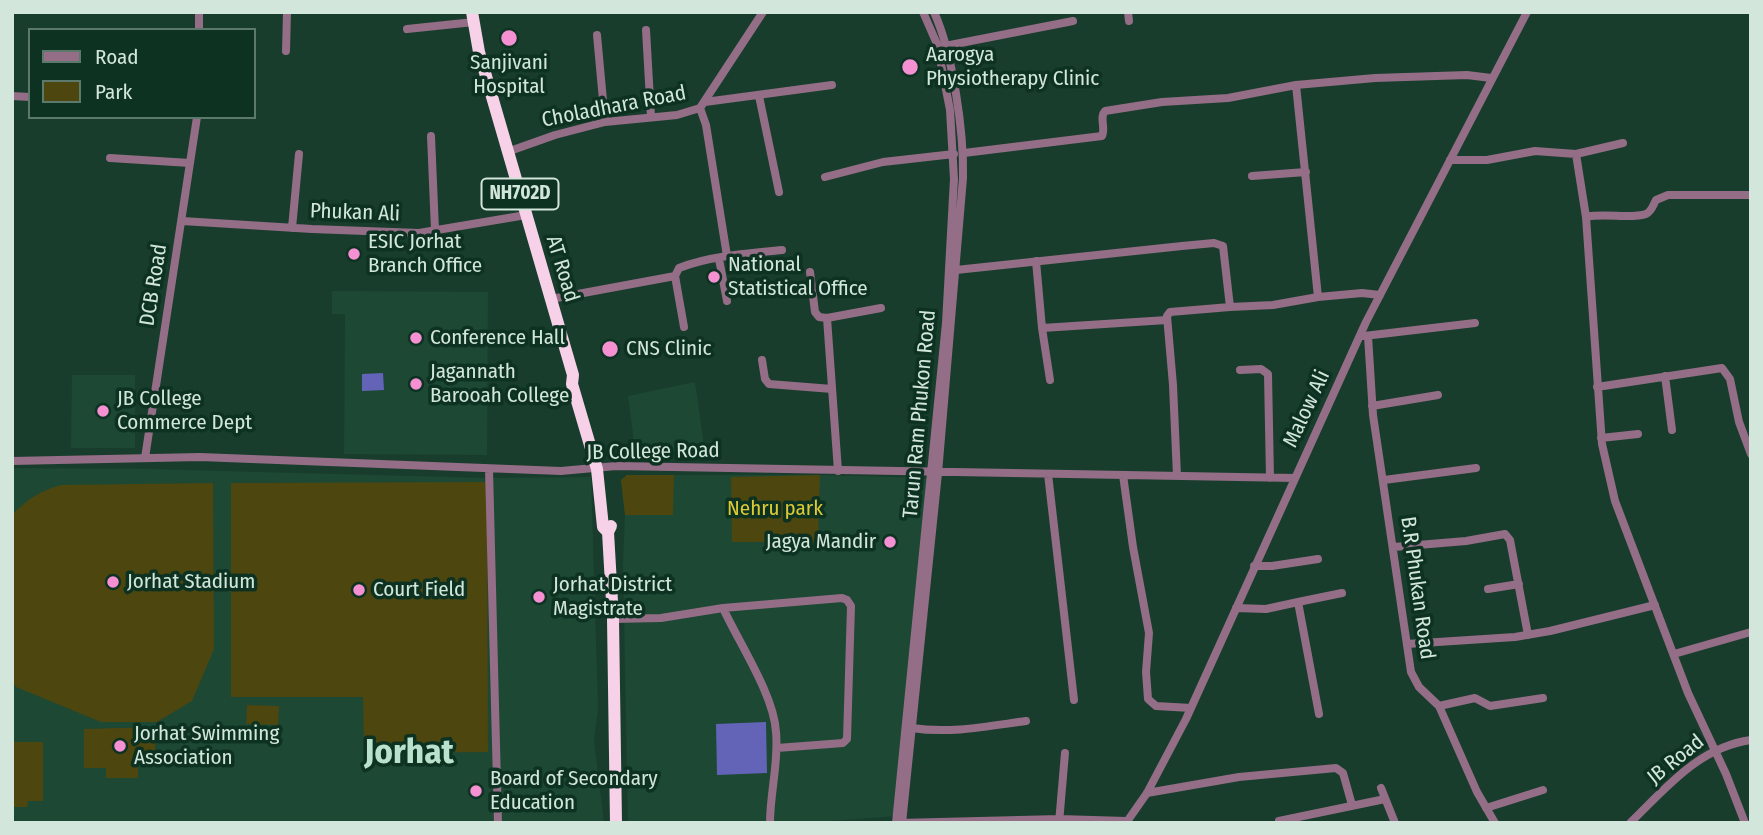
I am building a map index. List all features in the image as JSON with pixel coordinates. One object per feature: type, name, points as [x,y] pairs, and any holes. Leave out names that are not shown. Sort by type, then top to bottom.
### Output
[{"type":"highway","name":"AT Road","points":[[473,17],[479,52],[573,375],[572,384],[600,468],[603,527],[608,533],[613,619],[616,823]]},
{"type":"street","points":[[286,12],[286,51]]},
{"type":"street","name":"Choladhara Road","points":[[507,152],[555,135],[605,122],[677,115],[703,105],[763,12]]},
{"type":"street","name":"Tarun Ram Phukon Road","points":[[900,823],[912,728],[935,473],[959,153],[940,55],[923,12]]},
{"type":"street","name":"Tarun Ram Phukon Road","points":[[900,823],[956,270],[959,153],[946,46],[934,12]]},
{"type":"street","name":"Malow Ali","points":[[1126,822],[1147,793],[1191,708],[1254,566],[1364,336],[1380,295],[1527,12]]},
{"type":"street","points":[[407,29],[473,17]]},
{"type":"street","points":[[946,46],[1073,21]]},
{"type":"street","points":[[646,30],[651,117]]},
{"type":"street","points":[[597,35],[605,122]]},
{"type":"street","points":[[825,177],[883,162],[1100,136],[1104,132],[1102,113],[1108,110],[1200,98],[1228,98],[1296,85],[1415,75],[1491,78]]},
{"type":"street","points":[[727,301],[703,105],[832,85]]},
{"type":"street","points":[[1296,85],[1318,297]]},
{"type":"street","points":[[759,96],[779,192]]},
{"type":"street","name":"DCB Road","points":[[145,458],[197,119]]},
{"type":"street","points":[[431,136],[435,230]]},
{"type":"street","points":[[1450,160],[1486,160],[1535,151],[1576,154],[1623,143]]},
{"type":"street","points":[[292,228],[299,154]]},
{"type":"street","points":[[1576,154],[1586,217],[1601,438],[1615,501],[1713,751],[1726,775],[1745,823]]},
{"type":"street","points":[[110,158],[190,163]]},
{"type":"street","points":[[1252,176],[1306,172]]},
{"type":"street","points":[[1586,217],[1643,215],[1650,211],[1656,200],[1668,195],[1750,195]]},
{"type":"street","name":"Phukan Ali","points":[[182,220],[419,233],[526,215]]},
{"type":"street","points":[[956,270],[1128,250],[1217,243],[1225,250],[1230,307]]},
{"type":"street","points":[[684,327],[675,276],[679,268],[723,257],[782,250]]},
{"type":"street","points":[[1036,261],[1050,380]]},
{"type":"street","points":[[810,272],[815,312],[819,317],[827,318],[881,308]]},
{"type":"street","points":[[551,299],[675,276]]},
{"type":"street","points":[[1177,476],[1167,320],[1170,312],[1273,305],[1362,293],[1380,295]]},
{"type":"street","points":[[827,318],[838,471]]},
{"type":"street","points":[[1042,328],[1167,320]]},
{"type":"street","points":[[1364,336],[1475,323]]},
{"type":"street","name":"B.R Phukan Road","points":[[1364,336],[1411,672],[1419,687],[1439,706],[1495,823]]},
{"type":"street","points":[[762,360],[765,379],[769,384],[832,389]]},
{"type":"street","points":[[1597,387],[1714,368],[1725,370],[1730,379],[1739,422],[1751,454]]},
{"type":"street","points":[[1240,369],[1264,369],[1269,377],[1270,478]]},
{"type":"street","points":[[1665,376],[1672,430]]},
{"type":"street","points":[[1372,406],[1438,395]]},
{"type":"street","points":[[1601,438],[1638,434]]},
{"type":"street","name":"JB College Road","points":[[12,461],[200,457],[561,471],[600,468],[1295,478]]},
{"type":"street","points":[[1384,480],[1476,468]]},
{"type":"street","points":[[489,469],[498,823]]},
{"type":"street","points":[[1048,474],[1074,700]]},
{"type":"street","points":[[1123,475],[1130,533],[1149,633],[1146,672],[1148,699],[1157,706],[1191,708]]},
{"type":"street","points":[[1394,547],[1466,541],[1505,534],[1510,540],[1528,635]]},
{"type":"street","points":[[1254,566],[1318,559]]},
{"type":"street","points":[[1488,589],[1519,584]]},
{"type":"street","points":[[1236,608],[1266,609],[1342,593]]},
{"type":"street","points":[[613,619],[661,618],[723,608],[842,598],[847,600],[850,606],[847,739],[843,743],[777,747]]},
{"type":"street","points":[[1298,602],[1319,714]]},
{"type":"street","points":[[1407,644],[1528,635],[1655,605]]},
{"type":"street","points":[[723,608],[772,711],[777,747],[770,823]]},
{"type":"street","points":[[1674,653],[1751,632]]},
{"type":"street","points":[[1439,706],[1475,698],[1490,706],[1542,698]]},
{"type":"street","points":[[912,728],[926,731],[972,729],[1026,720]]},
{"type":"street","name":"JB Road","points":[[1630,823],[1676,777],[1713,751],[1751,740]]},
{"type":"street","points":[[1059,821],[1065,753]]},
{"type":"street","points":[[1147,793],[1239,777],[1336,768],[1343,773],[1352,805]]},
{"type":"street","points":[[1381,788],[1395,823]]},
{"type":"street","points":[[1486,808],[1543,790]]},
{"type":"street","points":[[1279,821],[1385,799]]},
{"type":"street","points":[[900,823],[1126,822]]},
{"type":"shaded area","name":"Jagannath Barooah College","points":[[332,291],[488,292],[487,455],[344,454],[345,314],[332,314]]},
{"type":"shaded area","points":[[383,373],[384,390],[362,391],[362,374]]},
{"type":"shaded area","name":"JB College Commerce Dept","points":[[72,375],[135,375],[135,448],[71,448]]},
{"type":"shaded area","points":[[695,382],[705,453],[635,449],[628,396]]},
{"type":"shaded area","points":[[12,468],[486,478],[591,477],[598,709],[594,740],[604,823],[12,823]]},
{"type":"shaded area","points":[[627,475],[930,478],[897,816],[803,823],[628,823],[623,562],[625,515],[621,480]]},
{"type":"shaded area","points":[[766,722],[767,773],[717,775],[716,724]]},
{"type":"green space","points":[[627,475],[674,475],[673,515],[625,515],[621,480]]},
{"type":"green space","name":"Nehru park","points":[[820,475],[818,542],[732,542],[731,477]]},
{"type":"green space","name":"Court Field","points":[[487,482],[488,752],[364,753],[363,697],[231,697],[231,483]]},
{"type":"green space","name":"Jorhat Stadium","points":[[213,483],[214,649],[192,701],[157,722],[101,722],[16,687],[12,680],[12,515],[34,496],[61,485]]},
{"type":"green space","points":[[247,705],[279,706],[278,725],[246,724]]},
{"type":"green space","name":"Jorhat Swimming Association","points":[[155,727],[155,764],[138,764],[138,778],[106,778],[106,768],[84,768],[84,729]]},
{"type":"green space","points":[[12,742],[43,742],[43,801],[28,801],[27,807],[12,807]]},
{"type":"place","name":"Sanjivani Hospital","points":[[509,38]]},
{"type":"place","name":"Aarogya Physiotherapy Clinic","points":[[910,67]]},
{"type":"place","name":"ESIC Jorhat Branch Office","points":[[354,254]]},
{"type":"place","name":"National Statistical Office","points":[[714,277]]},
{"type":"place","name":"Conference Hall","points":[[416,338]]},
{"type":"place","name":"CNS Clinic","points":[[610,349]]},
{"type":"place","name":"Jagannath Barooah College","points":[[416,384]]},
{"type":"place","name":"JB College Commerce Dept","points":[[103,411]]},
{"type":"place","name":"Jagya Mandir","points":[[890,542]]},
{"type":"place","name":"Jorhat Stadium","points":[[113,582]]},
{"type":"place","name":"Court Field","points":[[359,590]]},
{"type":"place","name":"Jorhat District Magistrate","points":[[539,597]]},
{"type":"place","name":"Jorhat Swimming Association","points":[[120,746]]},
{"type":"place","name":"Board of Secondary Education","points":[[476,791]]},
{"type":"district","name":"Jorhat","points":[[409,753]]}]
